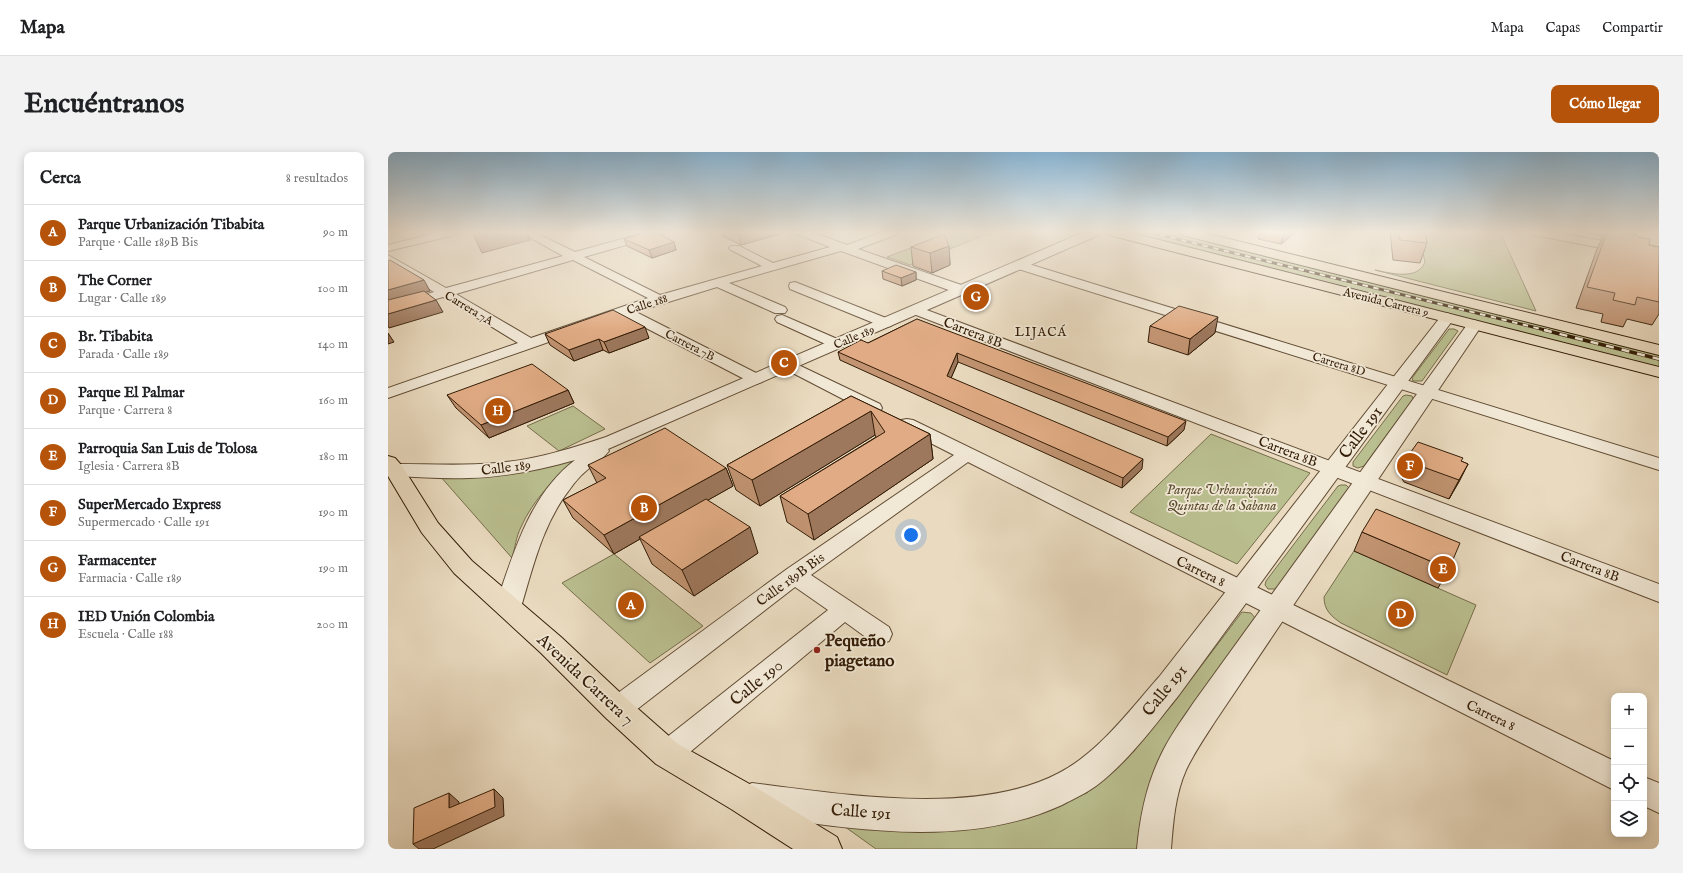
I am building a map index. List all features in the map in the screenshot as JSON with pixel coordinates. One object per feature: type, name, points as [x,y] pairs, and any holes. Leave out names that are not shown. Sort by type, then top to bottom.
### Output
[{"type":"main road","name":"Avenida Carrera 9","points":[[1239,265],[1659,372]]},
{"type":"main road","name":"Avenida Carrera 9","points":[[1316,265],[1659,350]]},
{"type":"main road","name":"Avenida Carrera 7","points":[[391,466],[430,528],[463,566],[551,645],[617,709],[667,754],[743,798],[825,849]]},
{"type":"street","name":"Carrera 7A","points":[[397,265],[530,344]]},
{"type":"street","points":[[388,309],[542,265]]},
{"type":"street","points":[[589,265],[659,299]]},
{"type":"street","points":[[768,265],[773,267]]},
{"type":"street","name":"Calle 188","points":[[388,393],[659,299],[782,265]]},
{"type":"street","points":[[890,265],[962,290]]},
{"type":"street","name":"Calle 189","points":[[391,466],[468,471],[507,469],[561,458],[613,441],[1019,265]]},
{"type":"street","name":"Carrera 8D","points":[[1019,265],[1659,464]]},
{"type":"street","points":[[717,282],[838,344]]},
{"type":"street","points":[[795,286],[886,323]]},
{"type":"street","name":"Carrera 8B","points":[[916,310],[1366,480],[1659,593]]},
{"type":"street","name":"Carrera 7B","points":[[624,311],[756,379]]},
{"type":"street","name":"Calle 191","points":[[743,798],[838,810],[928,815],[965,814],[1005,809],[1046,796],[1072,784],[1103,759],[1130,731],[1169,686],[1447,318]]},
{"type":"street","points":[[1154,849],[1162,792],[1171,768],[1205,712],[1474,325]]},
{"type":"street","name":"Carrera 8","points":[[788,365],[1611,775]]},
{"type":"street","name":"Calle 189","points":[[508,607],[534,529],[549,501],[560,486],[577,469],[613,441]]},
{"type":"street","name":"Calle 189B Bis","points":[[617,709],[795,575],[967,454]]},
{"type":"street","points":[[795,575],[880,634]]},
{"type":"street","name":"Calle 190","points":[[667,754],[844,609]]},
{"type":"street","points":[[1647,792],[1659,798]]},
{"type":"green space","points":[[1252,265],[1302,265],[1659,355],[1659,368]]},
{"type":"green space","points":[[1423,265],[1515,265],[1536,311],[1375,270],[1396,274],[1410,274],[1421,268]]},
{"type":"green space","points":[[1449,329],[1458,331],[1422,381],[1413,381],[1412,378]]},
{"type":"green space","points":[[1403,396],[1412,396],[1413,399],[1364,466],[1358,468],[1353,466],[1353,462]]},
{"type":"green space","points":[[573,406],[605,429],[559,451],[527,426]]},
{"type":"green space","name":"Parque Urbanización Quintas de la Sabana","points":[[1211,434],[1310,473],[1237,564],[1130,512]]},
{"type":"green space","points":[[575,459],[552,482],[526,517],[519,531],[512,558],[440,476]]},
{"type":"green space","points":[[1346,485],[1350,489],[1277,589],[1268,589],[1265,585],[1266,581],[1338,486]]},
{"type":"green space","points":[[1354,551],[1476,605],[1447,675],[1341,623],[1329,612],[1325,606],[1324,597]]},
{"type":"green space","points":[[614,554],[703,626],[650,663],[562,583]]},
{"type":"green space","points":[[1242,612],[1251,613],[1256,619],[1139,849],[876,849],[841,824],[946,827],[1029,818],[1087,793],[1136,746],[1174,702]]},
{"type":"building","points":[[388,265],[398,265],[424,280],[388,290]]},
{"type":"building","points":[[896,265],[916,272],[901,278],[882,271]]},
{"type":"building","points":[[1595,265],[1659,265],[1659,302],[1637,297],[1635,305],[1613,300],[1615,293],[1587,287]]},
{"type":"building","points":[[424,291],[436,300],[388,314],[388,300]]},
{"type":"building","points":[[1179,306],[1218,317],[1190,339],[1150,326]]},
{"type":"building","points":[[613,310],[645,327],[604,342],[599,339],[569,350],[545,334]]},
{"type":"building","points":[[917,319],[1186,421],[1168,437],[957,353],[947,376],[1143,459],[1123,478],[838,352],[861,340],[868,343]]},
{"type":"building","points":[[532,364],[568,390],[481,425],[447,395]]},
{"type":"building","points":[[851,396],[930,434],[808,514],[780,496],[885,432],[871,411],[752,480],[727,465]]},
{"type":"building","points":[[665,428],[726,468],[604,535],[563,500],[606,478],[588,465]]},
{"type":"building","points":[[1418,442],[1463,458],[1461,461],[1468,464],[1459,480],[1412,463],[1408,456]]},
{"type":"building","points":[[706,499],[750,527],[682,570],[639,537]]},
{"type":"building","points":[[1376,509],[1460,543],[1449,569],[1362,532]]},
{"type":"building","points":[[494,789],[495,807],[413,844],[414,808],[449,793],[449,808]]},
{"type":"railway","points":[[1280,265],[1549,331]]},
{"type":"railway","points":[[1544,330],[1659,359]]},
{"type":"place","name":"Farmacenter","points":[[976,297]]},
{"type":"place","name":"Br. Tibabita","points":[[784,363]]},
{"type":"place","name":"IED Unión Colombia","points":[[498,411]]},
{"type":"place","name":"SuperMercado Express","points":[[1410,466]]},
{"type":"place","name":"The Corner","points":[[644,508]]},
{"type":"place","name":"Parroquia San Luis de Tolosa","points":[[1443,569]]},
{"type":"place","name":"Parque Urbanización Tibabita","points":[[631,605]]},
{"type":"place","name":"Parque El Palmar","points":[[1401,614]]},
{"type":"place","name":"Pequeño piagetano","points":[[817,650]]},
{"type":"district","name":"LIJACÁ","points":[[1041,331]]}]
